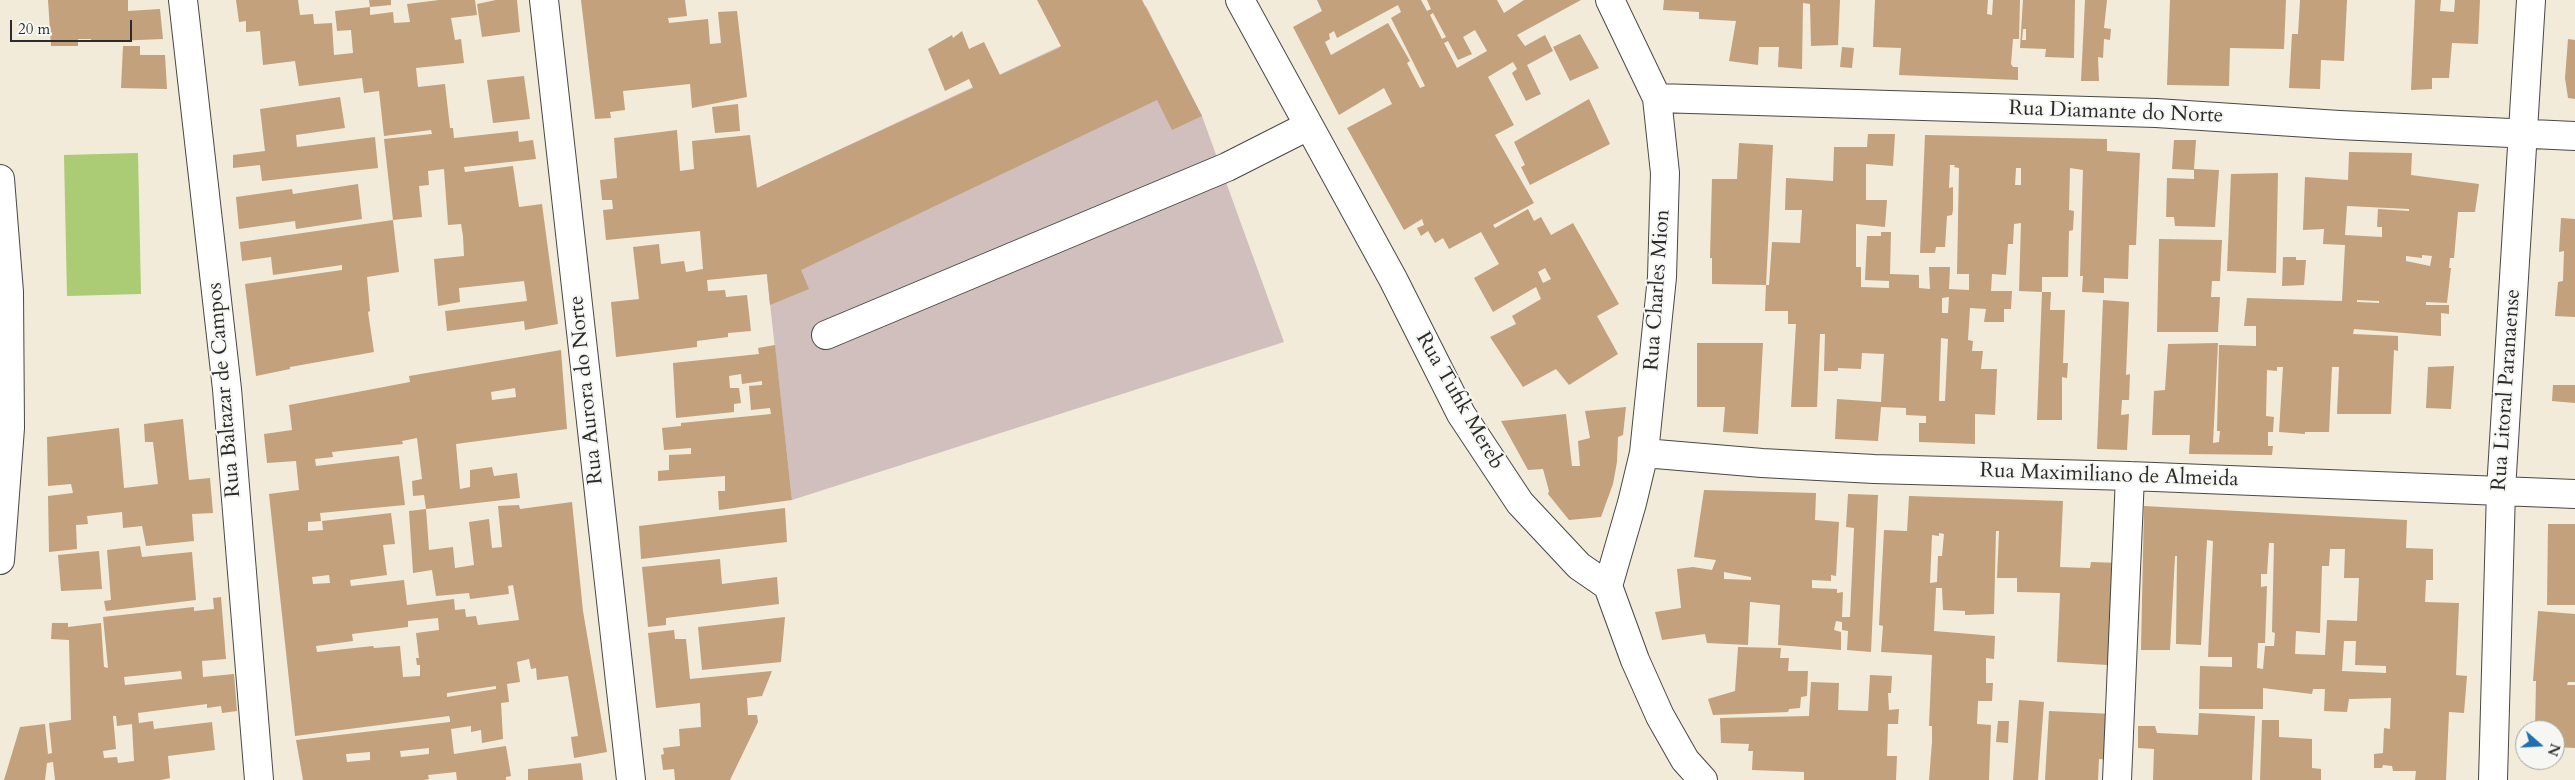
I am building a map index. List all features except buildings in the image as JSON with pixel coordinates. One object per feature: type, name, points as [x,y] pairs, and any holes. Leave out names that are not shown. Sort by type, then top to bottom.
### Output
[{"type":"street","name":"Rua Baltazar de Campos","points":[[183,0],[227,389],[259,780]]},
{"type":"street","name":"Rua Aurora do Norte","points":[[544,0],[631,780]]},
{"type":"street","name":"Rua Tufik Mereb","points":[[1240,0],[1393,279],[1461,414],[1496,469],[1520,502],[1579,566],[1608,586]]},
{"type":"street","name":"Rua Charles Mion","points":[[1608,586],[1632,504],[1644,452],[1662,277],[1665,173],[1657,98],[1610,0]]},
{"type":"street","name":"Rua Litoral Paranaense","points":[[2493,780],[2501,490],[2531,0]]},
{"type":"street","name":"Rua Diamante do Norte","points":[[1657,98],[2156,113],[2575,136]]},
{"type":"street","points":[[826,335],[1227,167],[1308,126]]},
{"type":"street","points":[[0,179],[9,292],[0,560]]},
{"type":"street","name":"Rua Maximiliano de Almeida","points":[[1644,452],[1762,464],[1846,468],[2130,476],[2575,494]]},
{"type":"street","points":[[2117,780],[2130,476]]},
{"type":"street","points":[[1608,586],[1635,660],[1660,716],[1685,760],[1703,780]]},
{"type":"shaded area","points":[[1146,6],[1202,116],[1284,342],[792,500],[757,188]]},
{"type":"green space","points":[[138,153],[141,294],[67,296],[64,155]]}]
